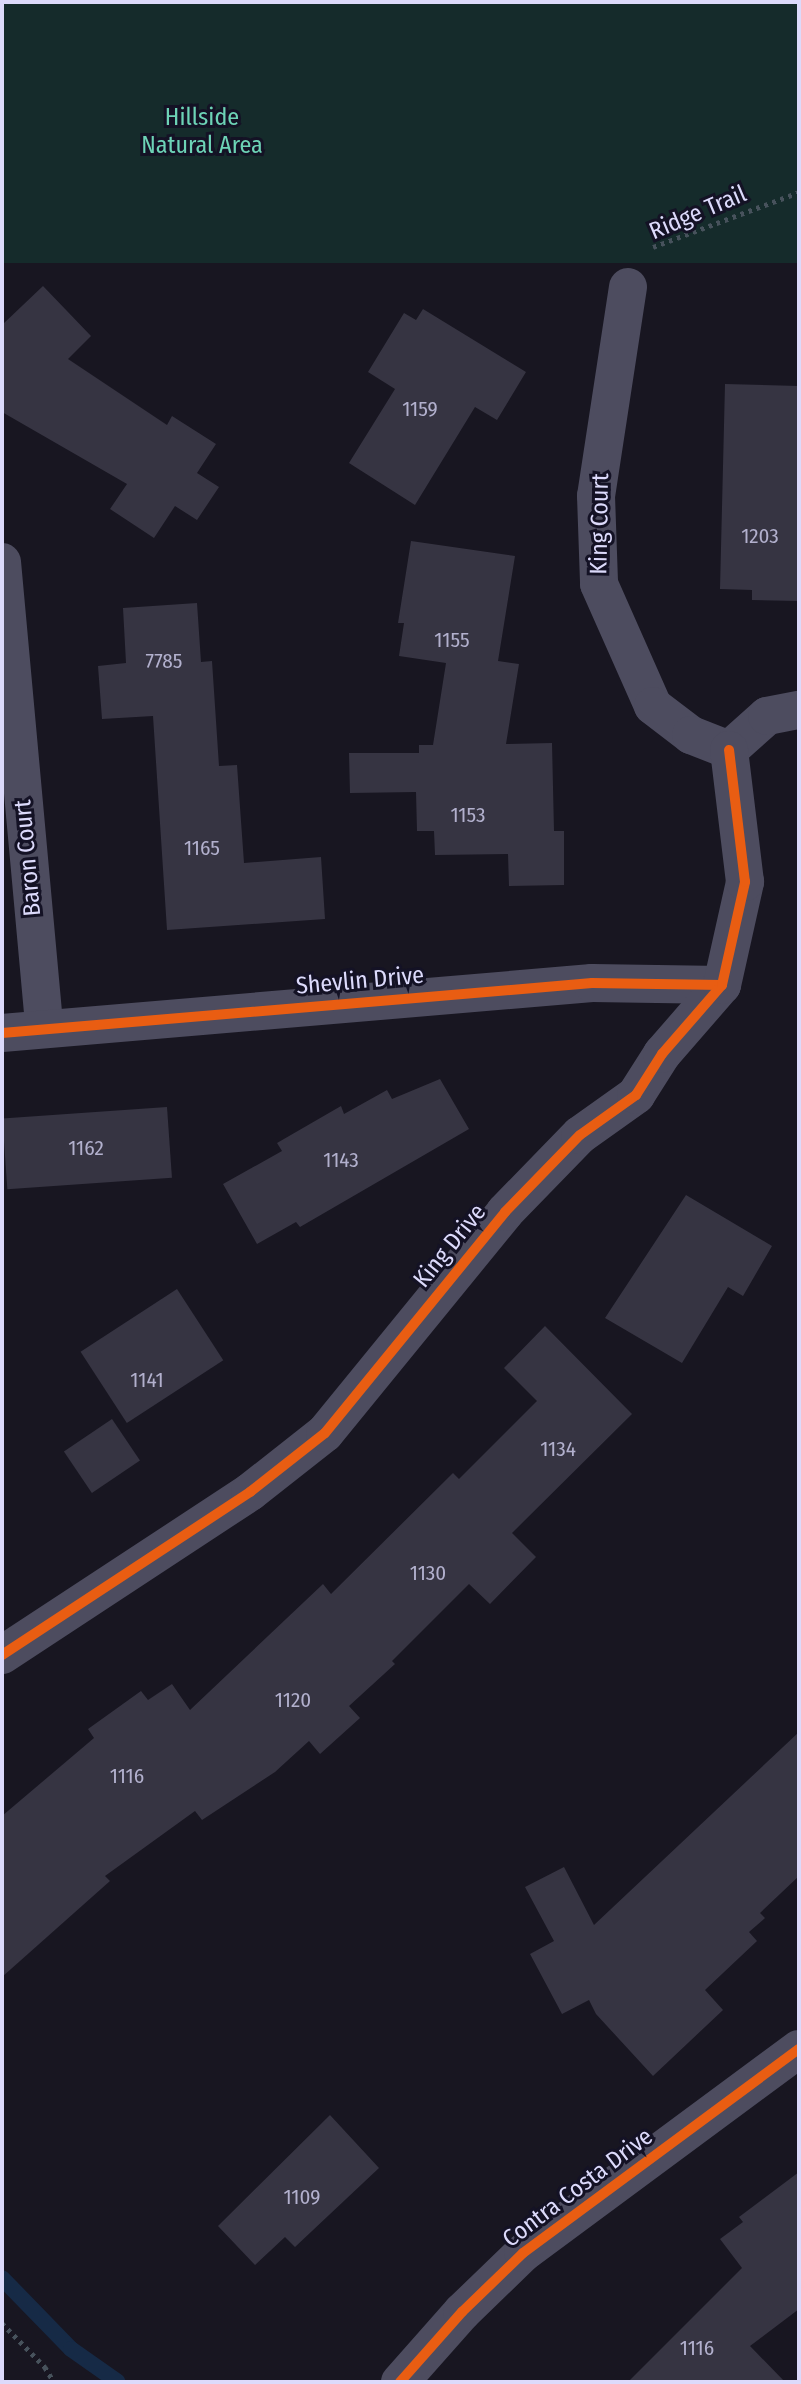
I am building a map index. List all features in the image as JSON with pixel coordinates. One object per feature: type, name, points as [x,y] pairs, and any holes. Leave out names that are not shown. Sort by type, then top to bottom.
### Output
[{"type":"street","name":"King Court","points":[[628,287],[596,495],[599,584],[653,706],[691,735],[729,750]]},
{"type":"street","name":"Baron Court","points":[[2,562],[44,1028]]},
{"type":"street","points":[[729,750],[767,716],[799,710]]},
{"type":"street","name":"King Drive","points":[[2,1655],[250,1492],[325,1433],[505,1212],[580,1135],[636,1095],[663,1054],[722,985],[744,882],[729,750]]},
{"type":"street","name":"Shevlin Drive","points":[[2,1033],[592,983],[722,985]]},
{"type":"street","name":"Contra Costa Drive","points":[[400,2382],[462,2312],[523,2253],[799,2049]]},
{"type":"path","points":[[2,2323],[45,2367],[54,2382]]},
{"type":"green space","name":"Hillside Natural Area","points":[[2,2],[799,2],[799,263],[2,263]]},
{"type":"building","points":[[43,286],[91,336],[68,359],[167,425],[172,416],[216,444],[197,473],[219,487],[197,520],[175,506],[154,538],[110,509],[127,484],[2,412],[2,325]]},
{"type":"building","points":[[423,309],[526,372],[497,420],[475,407],[415,505],[349,463],[395,389],[368,372],[404,313],[416,320]]},
{"type":"building","points":[[725,384],[799,386],[799,601],[752,600],[752,590],[720,589]]},
{"type":"building","points":[[411,541],[515,556],[498,661],[519,664],[506,744],[552,743],[554,831],[564,831],[564,885],[509,886],[508,854],[435,855],[434,831],[417,831],[416,792],[350,793],[349,753],[419,753],[419,745],[433,745],[446,663],[399,656],[404,623],[398,623]]},
{"type":"building","points":[[197,603],[201,662],[212,661],[219,766],[237,765],[244,863],[321,857],[325,919],[167,930],[153,716],[102,719],[98,666],[126,663],[123,608]]},
{"type":"building","points":[[440,1079],[469,1129],[300,1227],[296,1222],[257,1244],[223,1184],[282,1151],[277,1143],[341,1106],[344,1114],[387,1090],[392,1099]]},
{"type":"building","points":[[167,1107],[172,1178],[7,1189],[2,1119]]},
{"type":"building","points":[[686,1195],[772,1246],[743,1296],[728,1287],[682,1363],[605,1318]]},
{"type":"building","points":[[177,1289],[223,1360],[127,1423],[81,1352]]},
{"type":"building","points":[[545,1326],[632,1414],[512,1533],[536,1557],[490,1604],[469,1584],[392,1661],[395,1664],[349,1706],[360,1718],[320,1754],[309,1741],[275,1772],[202,1820],[195,1811],[105,1876],[110,1881],[2,1977],[2,1816],[94,1738],[88,1729],[141,1691],[148,1700],[172,1684],[190,1710],[323,1584],[331,1594],[453,1473],[459,1479],[537,1401],[504,1368]]},
{"type":"building","points":[[112,1419],[140,1460],[92,1493],[64,1451]]},
{"type":"building","points":[[799,1732],[799,1876],[760,1913],[765,1918],[749,1932],[757,1941],[705,1990],[723,2010],[653,2076],[596,2014],[589,2000],[562,2014],[530,1954],[554,1941],[525,1887],[564,1867],[594,1925]]},
{"type":"building","points":[[330,2115],[379,2168],[295,2247],[285,2237],[255,2265],[218,2226]]},
{"type":"building","points":[[799,2172],[799,2309],[750,2346],[785,2382],[628,2382],[742,2268],[720,2239],[743,2222],[739,2217]]},
{"type":"waterway","points":[[2,2278],[71,2349],[118,2382]]},
{"type":"cycle path","points":[[2,1655],[250,1492],[325,1433],[505,1212],[580,1135],[636,1095],[662,1054],[722,985],[745,882],[729,750]]},
{"type":"cycle path","points":[[2,1033],[592,983],[722,985]]},
{"type":"cycle path","points":[[400,2382],[462,2312],[523,2253],[799,2049]]}]
